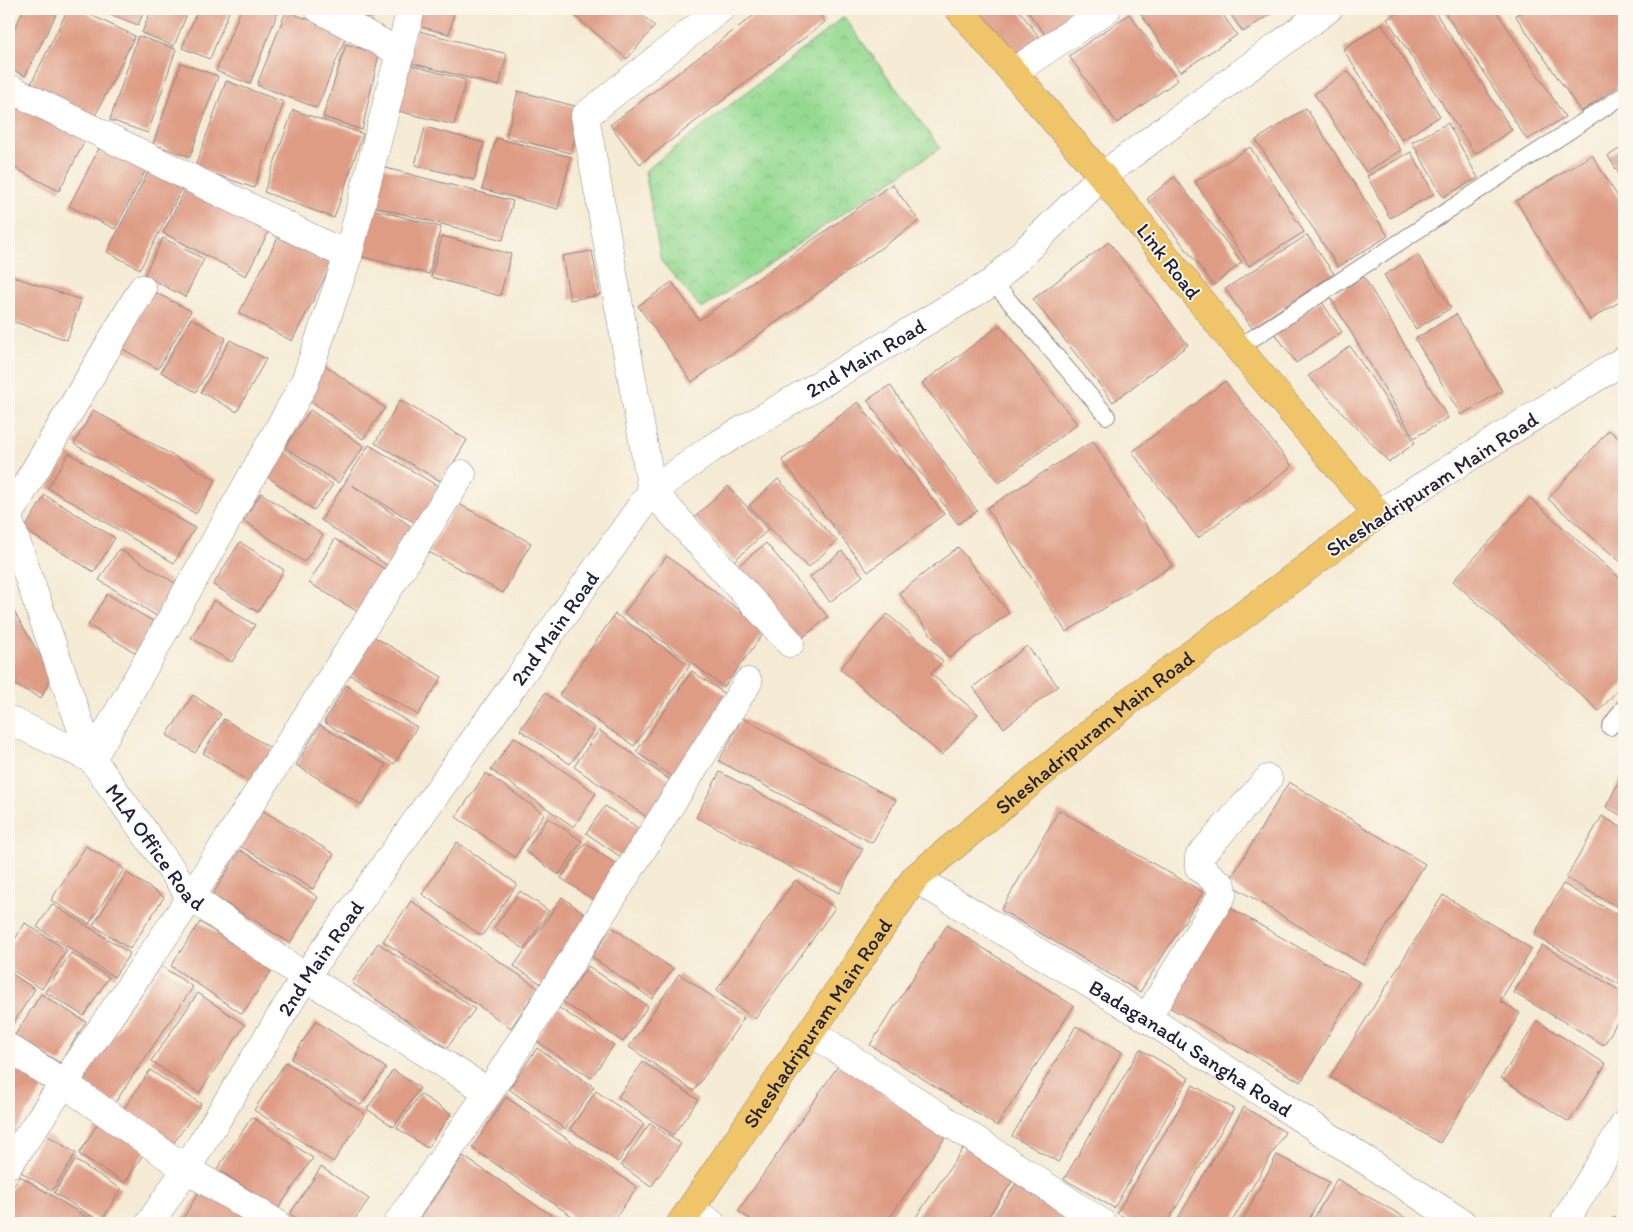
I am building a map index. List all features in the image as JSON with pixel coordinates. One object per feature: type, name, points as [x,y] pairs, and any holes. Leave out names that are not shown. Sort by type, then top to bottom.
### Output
[{"type":"main road","name":"Link Road","points":[[959,9],[1102,176],[1238,348],[1378,514]]},
{"type":"main road","name":"Sheshadripuram Main Road","points":[[694,1219],[810,1032],[915,878],[1128,702],[1378,514]]},
{"type":"street","points":[[319,9],[401,53]]},
{"type":"street","points":[[92,759],[304,384],[348,256],[411,9]]},
{"type":"street","points":[[720,9],[585,116],[652,491],[790,643]]},
{"type":"street","points":[[1013,72],[1107,9]]},
{"type":"street","name":"2nd Main Road","points":[[150,1223],[186,1169],[305,977],[652,491],[712,448],[992,282],[1102,176],[1328,9]]},
{"type":"street","points":[[9,88],[348,256]]},
{"type":"street","points":[[9,514],[142,289]]},
{"type":"street","name":"Sheshadripuram Main Road","points":[[1378,514],[1624,360]]},
{"type":"street","points":[[9,1164],[192,898],[462,474]]},
{"type":"street","points":[[9,521],[92,759]]},
{"type":"street","points":[[398,1223],[489,1092],[748,682]]},
{"type":"street","name":"MLA Office Road","points":[[11,728],[92,759],[192,898],[305,977],[489,1092]]},
{"type":"street","points":[[1147,1018],[1223,893],[1222,886],[1199,867],[1199,857],[1268,779]]},
{"type":"street","name":"Badaganadu Sangha Road","points":[[915,878],[1147,1018],[1462,1223]]},
{"type":"street","points":[[810,1032],[1102,1223]]},
{"type":"street","points":[[9,1048],[65,1084],[186,1169],[276,1223]]},
{"type":"street","points":[[1564,1223],[1624,1125]]},
{"type":"lane","points":[[1238,348],[1624,95]]},
{"type":"lane","points":[[992,282],[1106,416]]},
{"type":"lane","points":[[1610,727],[1624,707]]},
{"type":"green space","points":[[844,17],[940,148],[702,309],[661,261],[645,171]]},
{"type":"building","points":[[9,9],[15,9],[9,22]]},
{"type":"building","points":[[24,9],[59,9],[25,76],[9,68],[9,40]]},
{"type":"building","points":[[68,9],[78,9],[135,36],[91,124],[27,92]]},
{"type":"building","points":[[97,9],[145,9],[138,25]]},
{"type":"building","points":[[151,9],[189,9],[174,46],[142,33]]},
{"type":"building","points":[[198,9],[230,9],[210,59],[182,48]]},
{"type":"building","points":[[241,9],[279,9],[250,84],[216,71]]},
{"type":"building","points":[[340,9],[377,9],[369,24]]},
{"type":"building","points":[[418,9],[455,9],[449,34],[414,25]]},
{"type":"building","points":[[571,9],[635,9],[655,26],[627,59],[569,11]]},
{"type":"building","points":[[762,9],[815,9],[825,22],[640,164],[610,125]]},
{"type":"building","points":[[972,9],[1018,9],[1040,38],[1010,60]]},
{"type":"building","points":[[1026,9],[1079,9],[1081,11],[1046,36]]},
{"type":"building","points":[[1146,9],[1219,9],[1237,35],[1180,72],[1140,13]]},
{"type":"building","points":[[1227,9],[1278,9],[1243,32]]},
{"type":"building","points":[[1403,9],[1433,9],[1512,130],[1475,154],[1387,19]]},
{"type":"building","points":[[1448,9],[1495,9],[1565,117],[1527,140],[1444,11]]},
{"type":"building","points":[[1530,9],[1624,9],[1624,82],[1581,112],[1515,15]]},
{"type":"building","points":[[286,11],[347,34],[317,108],[257,85]]},
{"type":"building","points":[[1129,14],[1178,80],[1117,123],[1069,56]]},
{"type":"building","points":[[1382,24],[1440,116],[1402,140],[1343,49]]},
{"type":"building","points":[[415,30],[507,54],[499,86],[407,62]]},
{"type":"building","points":[[138,36],[176,49],[148,133],[110,120]]},
{"type":"building","points":[[346,44],[379,54],[362,130],[323,117]]},
{"type":"building","points":[[181,63],[218,76],[190,157],[153,144]]},
{"type":"building","points":[[406,64],[466,80],[454,125],[394,110]]},
{"type":"building","points":[[1348,71],[1401,150],[1366,172],[1314,94]]},
{"type":"building","points":[[226,81],[284,102],[254,188],[195,167]]},
{"type":"building","points":[[518,91],[582,108],[571,153],[506,137]]},
{"type":"building","points":[[20,99],[88,135],[59,191],[9,165],[9,120]]},
{"type":"building","points":[[1306,108],[1388,236],[1338,267],[1256,140]]},
{"type":"building","points":[[293,110],[363,134],[334,218],[264,192]]},
{"type":"building","points":[[1448,123],[1478,178],[1443,197],[1412,142]]},
{"type":"building","points":[[425,127],[484,143],[474,180],[415,165]]},
{"type":"building","points":[[496,138],[571,157],[558,209],[482,189]]},
{"type":"building","points":[[103,141],[149,164],[115,229],[69,206]]},
{"type":"building","points":[[1624,146],[1624,182],[1608,156]]},
{"type":"building","points":[[1250,147],[1304,232],[1249,266],[1195,182]]},
{"type":"building","points":[[1411,152],[1434,194],[1390,218],[1367,176]]},
{"type":"building","points":[[1592,155],[1624,207],[1624,299],[1590,320],[1516,201]]},
{"type":"building","points":[[151,166],[185,183],[140,269],[107,252]]},
{"type":"building","points":[[382,167],[513,201],[503,240],[372,206]]},
{"type":"building","points":[[1174,177],[1242,262],[1214,285],[1147,199]]},
{"type":"building","points":[[189,182],[272,225],[246,276],[163,233]]},
{"type":"building","points":[[892,184],[919,221],[692,382],[638,306],[672,282],[699,320]]},
{"type":"building","points":[[372,209],[441,227],[429,274],[360,256]]},
{"type":"building","points":[[283,228],[336,256],[292,341],[239,313]]},
{"type":"building","points":[[1307,235],[1334,274],[1252,328],[1225,289]]},
{"type":"building","points":[[442,236],[511,254],[500,296],[431,277]]},
{"type":"building","points":[[163,238],[204,259],[185,297],[144,275]]},
{"type":"building","points":[[1109,242],[1188,345],[1113,402],[1033,299]]},
{"type":"building","points":[[592,251],[600,295],[570,300],[562,256]]},
{"type":"building","points":[[1418,255],[1451,308],[1416,329],[1384,275]]},
{"type":"building","points":[[9,275],[81,300],[67,340],[9,320]]},
{"type":"building","points":[[1364,277],[1448,418],[1414,438],[1330,297]]},
{"type":"building","points":[[153,291],[191,311],[158,369],[121,348]]},
{"type":"building","points":[[1321,301],[1342,332],[1296,363],[1275,333]]},
{"type":"building","points":[[1456,314],[1502,391],[1461,415],[1415,339]]},
{"type":"building","points":[[191,318],[226,338],[196,392],[161,372]]},
{"type":"building","points":[[1000,325],[1077,424],[999,483],[922,383]]},
{"type":"building","points":[[230,340],[266,359],[237,412],[201,392]]},
{"type":"building","points":[[1350,346],[1415,443],[1389,462],[1308,376]]},
{"type":"building","points":[[325,365],[385,408],[363,439],[304,396]]},
{"type":"building","points":[[1225,381],[1292,466],[1198,538],[1132,452]]},
{"type":"building","points":[[890,385],[977,511],[958,524],[867,400]]},
{"type":"building","points":[[400,400],[467,440],[442,482],[375,443]]},
{"type":"building","points":[[858,402],[944,514],[868,572],[782,460]]},
{"type":"building","points":[[93,410],[216,480],[196,514],[74,444]]},
{"type":"building","points":[[310,410],[364,446],[338,483],[285,447]]},
{"type":"building","points":[[1609,430],[1624,443],[1624,565],[1548,499]]},
{"type":"building","points":[[1093,441],[1172,566],[1066,632],[987,508]]},
{"type":"building","points":[[369,445],[441,488],[419,525],[352,485],[416,530],[390,567],[321,520]]},
{"type":"building","points":[[283,448],[333,485],[314,510],[264,474]]},
{"type":"building","points":[[69,453],[195,528],[174,563],[48,488]]},
{"type":"building","points":[[778,479],[837,541],[808,568],[749,506]]},
{"type":"building","points":[[728,486],[768,530],[734,561],[694,518]]},
{"type":"building","points":[[261,493],[323,535],[304,562],[243,520]]},
{"type":"building","points":[[45,495],[115,538],[94,572],[24,530]]},
{"type":"building","points":[[1530,498],[1624,582],[1624,683],[1599,711],[1453,581]]},
{"type":"building","points":[[457,503],[531,543],[503,593],[429,552]]},
{"type":"building","points":[[335,539],[391,573],[365,616],[309,583]]},
{"type":"building","points":[[240,542],[284,570],[258,612],[213,585]]},
{"type":"building","points":[[766,543],[828,617],[800,640],[738,566]]},
{"type":"building","points":[[958,547],[1009,613],[949,658],[899,593]]},
{"type":"building","points":[[119,549],[178,585],[158,617],[99,580]]},
{"type":"building","points":[[842,551],[863,576],[830,602],[810,577]]},
{"type":"building","points":[[667,556],[766,630],[724,687],[624,613]]},
{"type":"building","points":[[107,594],[156,623],[138,654],[88,625]]},
{"type":"building","points":[[214,600],[255,625],[232,662],[191,638]]},
{"type":"building","points":[[9,603],[52,676],[41,698],[9,682]]},
{"type":"building","points":[[615,614],[690,665],[634,746],[559,695]]},
{"type":"building","points":[[887,614],[943,661],[931,674],[978,714],[942,755],[840,669]]},
{"type":"building","points":[[373,636],[442,677],[418,715],[349,674]]},
{"type":"building","points":[[1027,646],[1058,686],[1004,728],[973,687]]},
{"type":"building","points":[[692,671],[729,697],[674,778],[636,752]]},
{"type":"building","points":[[346,685],[417,727],[394,764],[324,722]]},
{"type":"building","points":[[545,693],[595,728],[570,764],[520,730]]},
{"type":"building","points":[[193,695],[221,714],[195,753],[167,735]]},
{"type":"building","points":[[742,718],[896,800],[872,843],[719,761]]},
{"type":"building","points":[[224,719],[275,751],[255,785],[203,753]]},
{"type":"building","points":[[320,725],[386,765],[362,805],[296,765]]},
{"type":"building","points":[[599,730],[673,782],[648,818],[574,767]]},
{"type":"building","points":[[514,737],[596,793],[574,827],[491,770]]},
{"type":"building","points":[[1624,771],[1624,817],[1606,807]]},
{"type":"building","points":[[720,772],[863,849],[839,893],[696,817]]},
{"type":"building","points":[[486,773],[544,814],[515,857],[456,817]]},
{"type":"building","points":[[1289,782],[1425,864],[1363,965],[1228,883]]},
{"type":"building","points":[[605,806],[640,829],[621,857],[586,833]]},
{"type":"building","points":[[257,807],[334,854],[313,889],[235,843]]},
{"type":"building","points":[[1059,810],[1203,892],[1140,992],[1001,910]]},
{"type":"building","points":[[1602,816],[1624,829],[1624,911],[1566,878]]},
{"type":"building","points":[[548,818],[582,841],[559,875],[525,851]]},
{"type":"building","points":[[457,842],[517,884],[482,936],[422,894]]},
{"type":"building","points":[[585,843],[622,868],[598,903],[561,878]]},
{"type":"building","points":[[86,846],[124,869],[89,924],[51,900]]},
{"type":"building","points":[[240,850],[318,897],[290,943],[212,895]]},
{"type":"building","points":[[127,873],[164,897],[130,949],[93,925]]},
{"type":"building","points":[[795,880],[835,908],[755,1019],[716,991]]},
{"type":"building","points":[[1563,884],[1624,918],[1624,987],[1534,935]]},
{"type":"building","points":[[520,891],[549,911],[524,949],[494,928]]},
{"type":"building","points":[[1443,895],[1532,949],[1500,1001],[1520,1013],[1440,1143],[1330,1077]]},
{"type":"building","points":[[562,897],[592,919],[546,987],[514,966]]},
{"type":"building","points":[[411,901],[538,988],[511,1028],[383,941]]},
{"type":"building","points":[[52,904],[130,953],[114,977],[37,927]]},
{"type":"building","points":[[1225,905],[1359,982],[1301,1082],[1167,1006]]},
{"type":"building","points":[[200,922],[272,970],[242,1014],[171,966]]},
{"type":"building","points":[[25,923],[67,950],[42,989],[9,968],[9,949]]},
{"type":"building","points":[[947,925],[1074,1006],[997,1126],[870,1045]]},
{"type":"building","points":[[612,927],[673,969],[652,999],[592,957]]},
{"type":"building","points":[[378,943],[475,1009],[447,1048],[352,983]]},
{"type":"building","points":[[1542,945],[1624,993],[1624,1010],[1604,1045],[1514,993]]},
{"type":"building","points":[[71,953],[109,977],[84,1016],[45,992]]},
{"type":"building","points":[[161,966],[193,987],[114,1104],[82,1082]]},
{"type":"building","points":[[588,966],[648,1006],[623,1042],[563,1002]]},
{"type":"building","points":[[9,972],[35,989],[9,1030]]},
{"type":"building","points":[[679,974],[744,1018],[694,1091],[629,1047]]},
{"type":"building","points":[[198,993],[245,1025],[199,1093],[151,1061]]},
{"type":"building","points":[[41,994],[86,1022],[60,1063],[15,1035]]},
{"type":"building","points":[[558,1007],[614,1045],[591,1078],[535,1040]]},
{"type":"building","points":[[316,1021],[386,1068],[361,1105],[291,1059]]},
{"type":"building","points":[[1537,1021],[1606,1064],[1569,1122],[1501,1078]]},
{"type":"building","points":[[1076,1026],[1122,1052],[1058,1162],[1012,1136]]},
{"type":"building","points":[[537,1048],[594,1087],[565,1129],[509,1089]]},
{"type":"building","points":[[1140,1049],[1189,1078],[1114,1208],[1064,1179]]},
{"type":"building","points":[[286,1062],[365,1114],[333,1162],[254,1110]]},
{"type":"building","points":[[643,1062],[698,1100],[673,1135],[618,1097]]},
{"type":"building","points":[[840,1063],[946,1136],[886,1223],[756,1223],[738,1211]]},
{"type":"building","points":[[9,1065],[44,1087],[15,1131],[9,1127]]},
{"type":"building","points":[[150,1070],[201,1104],[173,1144],[124,1109]]},
{"type":"building","points":[[393,1070],[420,1088],[394,1127],[367,1109]]},
{"type":"building","points":[[1193,1085],[1234,1109],[1167,1223],[1135,1223],[1117,1213]]},
{"type":"building","points":[[596,1091],[644,1124],[618,1162],[570,1129]]},
{"type":"building","points":[[420,1094],[451,1114],[427,1148],[397,1128]]},
{"type":"building","points":[[506,1097],[637,1187],[612,1223],[582,1223],[472,1148]]},
{"type":"building","points":[[1244,1107],[1285,1132],[1231,1223],[1175,1223]]},
{"type":"building","points":[[252,1117],[313,1158],[278,1209],[217,1169]]},
{"type":"building","points":[[100,1120],[147,1148],[125,1183],[79,1154]]},
{"type":"building","points":[[650,1123],[681,1144],[651,1187],[621,1165]]},
{"type":"building","points":[[45,1134],[76,1153],[52,1191],[21,1172]]},
{"type":"building","points":[[965,1146],[1014,1179],[984,1223],[912,1223]]},
{"type":"building","points":[[1277,1155],[1329,1182],[1307,1223],[1241,1223]]},
{"type":"building","points":[[463,1156],[563,1223],[417,1223]]},
{"type":"building","points":[[75,1160],[121,1189],[101,1222],[54,1193]]},
{"type":"building","points":[[321,1167],[369,1199],[352,1223],[304,1223],[290,1214]]},
{"type":"building","points":[[20,1176],[96,1223],[27,1223],[9,1212],[9,1193]]},
{"type":"building","points":[[1020,1178],[1086,1223],[989,1223]]},
{"type":"building","points":[[1337,1179],[1415,1223],[1311,1223]]},
{"type":"building","points":[[203,1186],[263,1223],[180,1223]]},
{"type":"building","points":[[1614,1217],[1624,1223],[1610,1223]]}]
